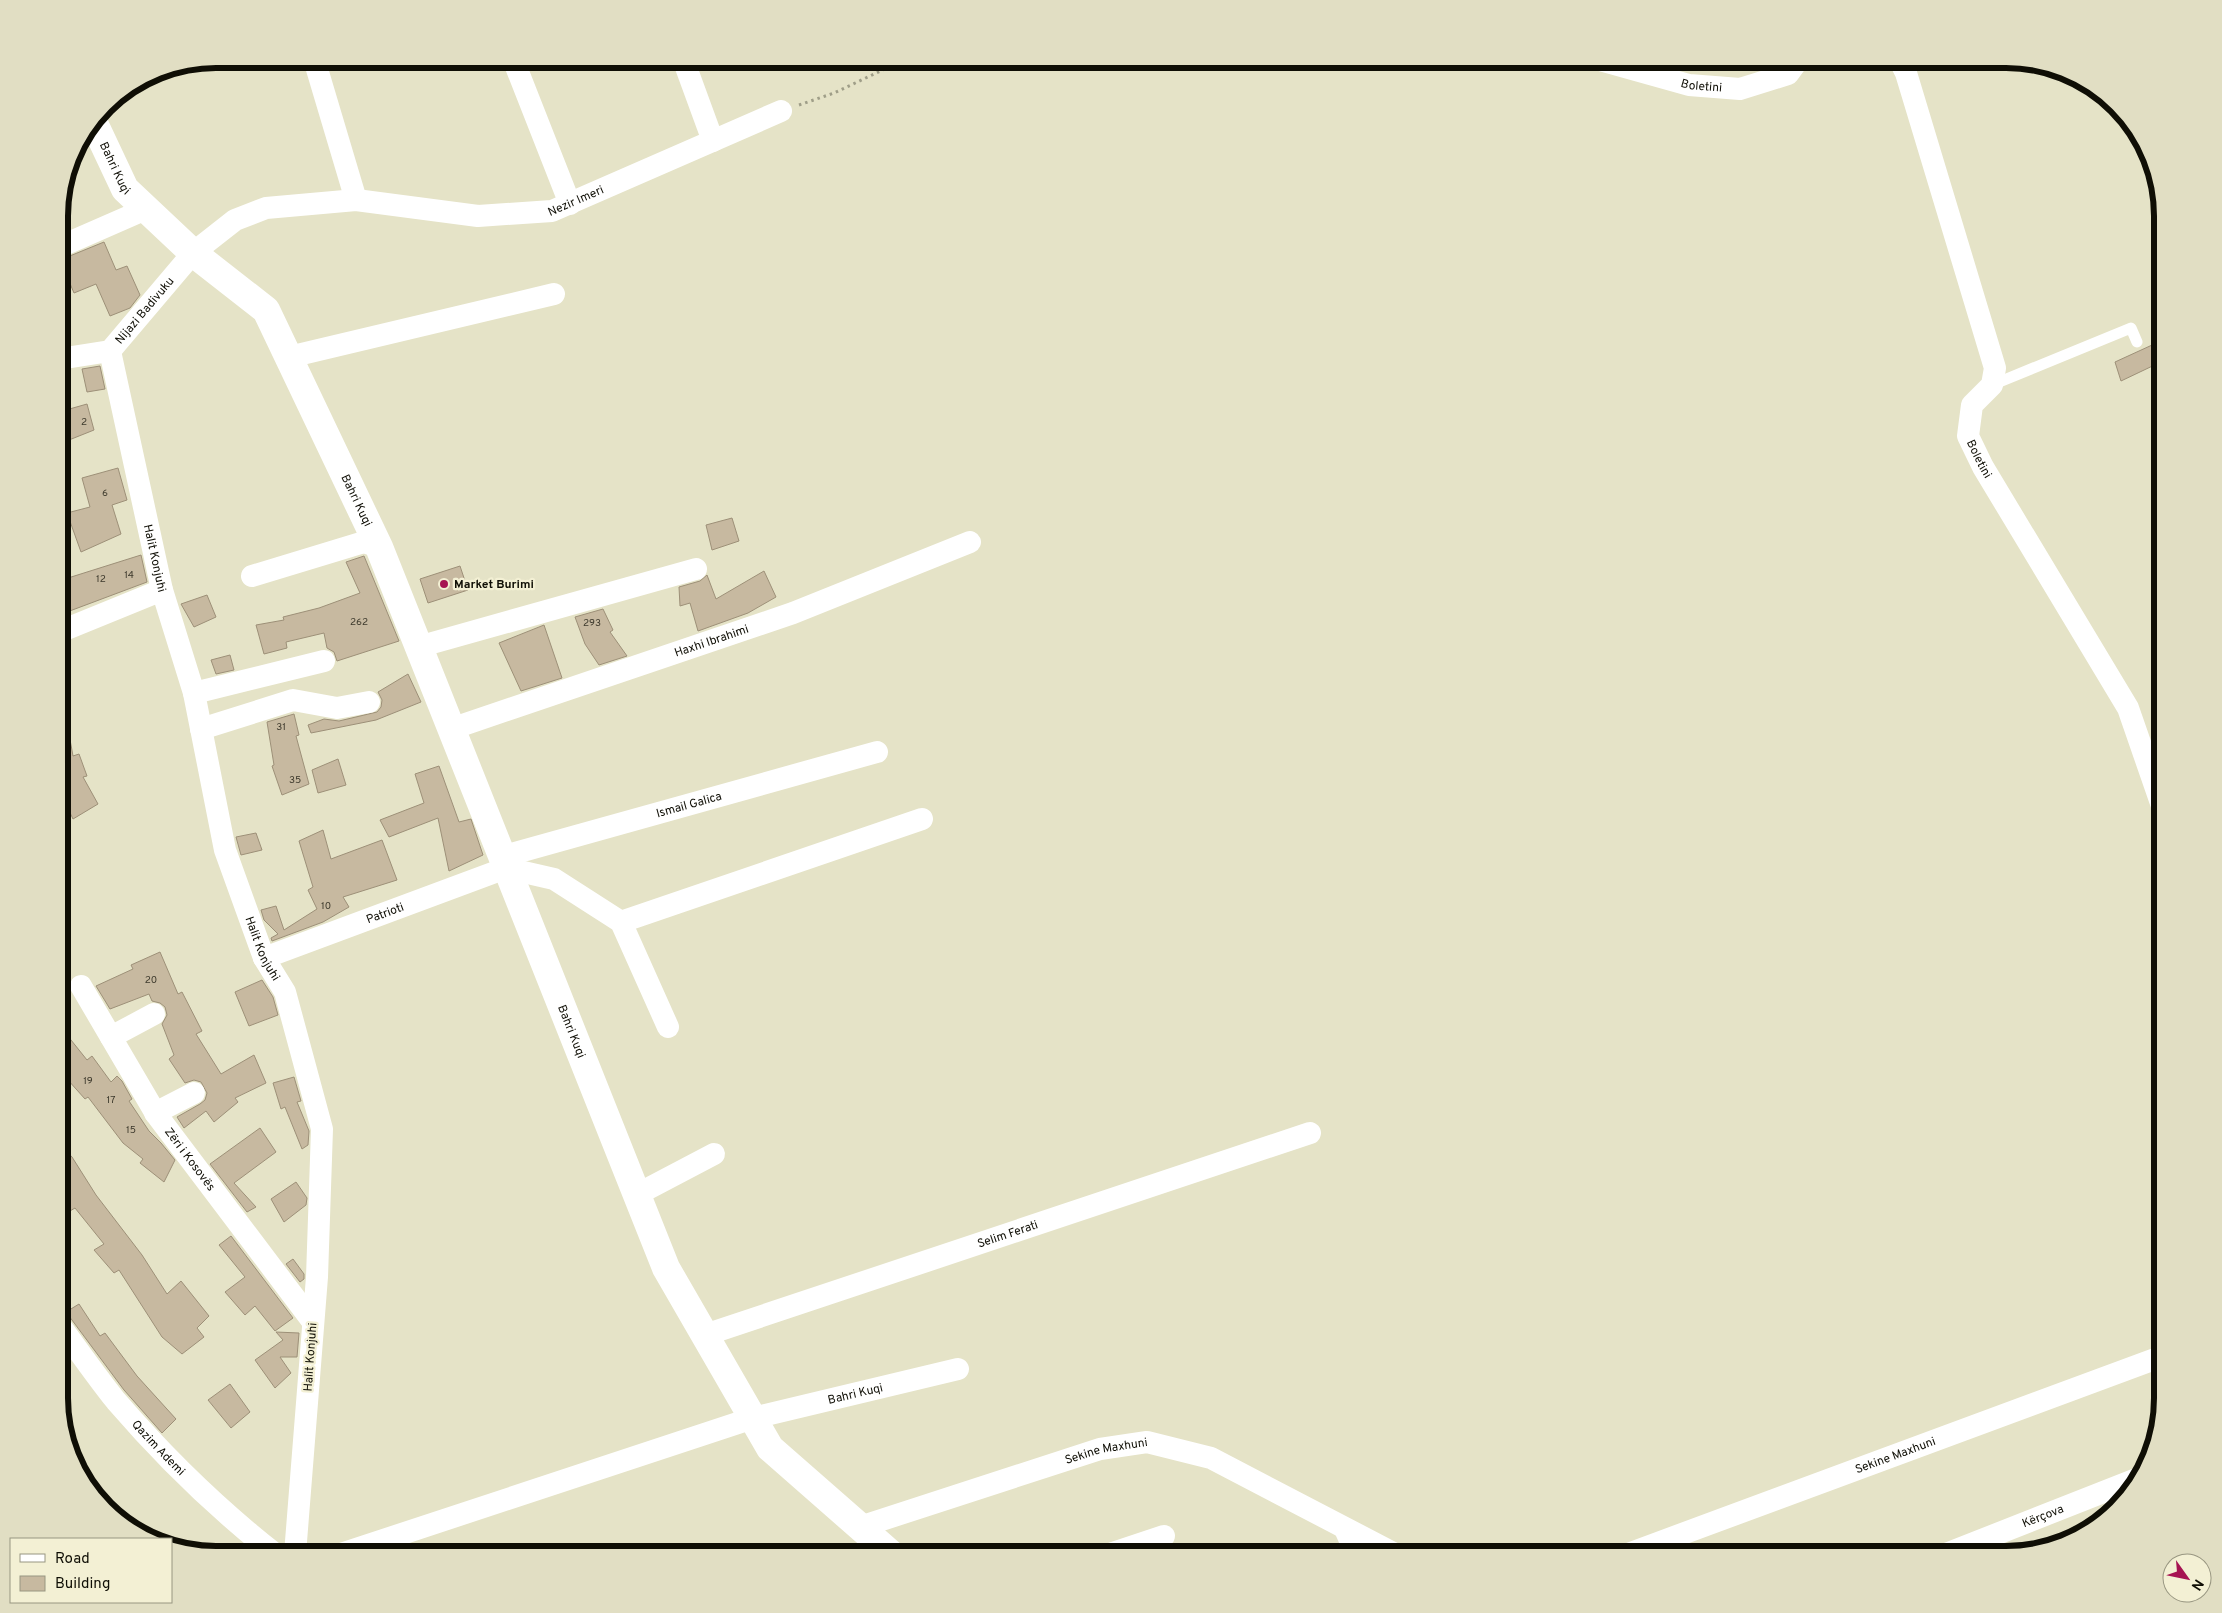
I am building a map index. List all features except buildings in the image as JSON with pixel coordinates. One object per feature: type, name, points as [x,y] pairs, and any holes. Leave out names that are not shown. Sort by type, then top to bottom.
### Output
[{"type":"street","points":[[317,68],[356,200]]},
{"type":"street","points":[[517,68],[570,204]]},
{"type":"street","points":[[686,68],[713,141]]},
{"type":"street","name":"Boletini","points":[[1628,68],[1689,85],[1740,89],[1788,74],[1792,68]]},
{"type":"street","points":[[1903,68],[1995,368],[1992,385]]},
{"type":"street","name":"Nezir Imeri","points":[[193,253],[235,220],[266,208],[356,200],[478,216],[552,211],[781,111]]},
{"type":"street","name":"Bahri Kuqi","points":[[96,128],[125,189],[193,253],[266,310],[379,547],[503,863],[666,1268],[770,1448],[882,1546]]},
{"type":"street","points":[[68,243],[146,209]]},
{"type":"street","name":"Nijazi Badivuku","points":[[68,358],[110,351],[193,253]]},
{"type":"street","points":[[289,358],[554,294]]},
{"type":"street","name":"Halit Konjuhi","points":[[110,351],[162,590],[194,693],[225,850],[264,958],[285,992],[322,1129],[313,1322],[296,1546]]},
{"type":"street","name":"Boletini","points":[[1992,385],[1972,406],[1968,436],[1983,467],[2128,708],[2154,783]]},
{"type":"street","points":[[252,576],[364,542],[379,547]]},
{"type":"street","name":"Haxhi Ibrahimi","points":[[451,729],[793,613],[970,542]]},
{"type":"street","points":[[418,646],[696,569]]},
{"type":"street","points":[[68,628],[162,590]]},
{"type":"street","points":[[194,693],[324,661]]},
{"type":"street","points":[[201,729],[293,700],[337,708],[369,702]]},
{"type":"street","name":"Ismail Galica","points":[[503,863],[877,752]]},
{"type":"street","points":[[621,922],[922,819]]},
{"type":"street","points":[[503,863],[554,878],[621,922],[668,1027]]},
{"type":"street","name":"Patrioti","points":[[264,958],[503,863]]},
{"type":"street","name":"Zëri i Kosovës","points":[[82,986],[153,1109],[313,1322]]},
{"type":"street","points":[[111,1037],[154,1014]]},
{"type":"street","points":[[153,1109],[191,1090]]},
{"type":"street","name":"Selim Ferati","points":[[705,1335],[1310,1133]]},
{"type":"street","points":[[636,1195],[714,1154]]},
{"type":"street","name":"Qazim Ademi","points":[[68,1336],[115,1400],[176,1467],[222,1512],[265,1546]]},
{"type":"street","name":"Sekine Maxhuni","points":[[1650,1546],[2154,1359]]},
{"type":"street","name":"Bahri Kuqi","points":[[753,1418],[958,1369]]},
{"type":"street","points":[[365,1546],[753,1418]]},
{"type":"street","name":"Sekine Maxhuni","points":[[860,1527],[1100,1450],[1148,1442],[1211,1458],[1379,1546]]},
{"type":"street","name":"Kërçova","points":[[1966,1546],[2128,1482]]},
{"type":"street","points":[[1345,1529],[1352,1546]]},
{"type":"street","points":[[1134,1546],[1164,1536]]},
{"type":"lane","points":[[1992,385],[2131,328],[2137,342]]},
{"type":"path","points":[[781,111],[834,93],[887,68]]},
{"type":"place","name":"Market Burimi","points":[[444,584]]}]
